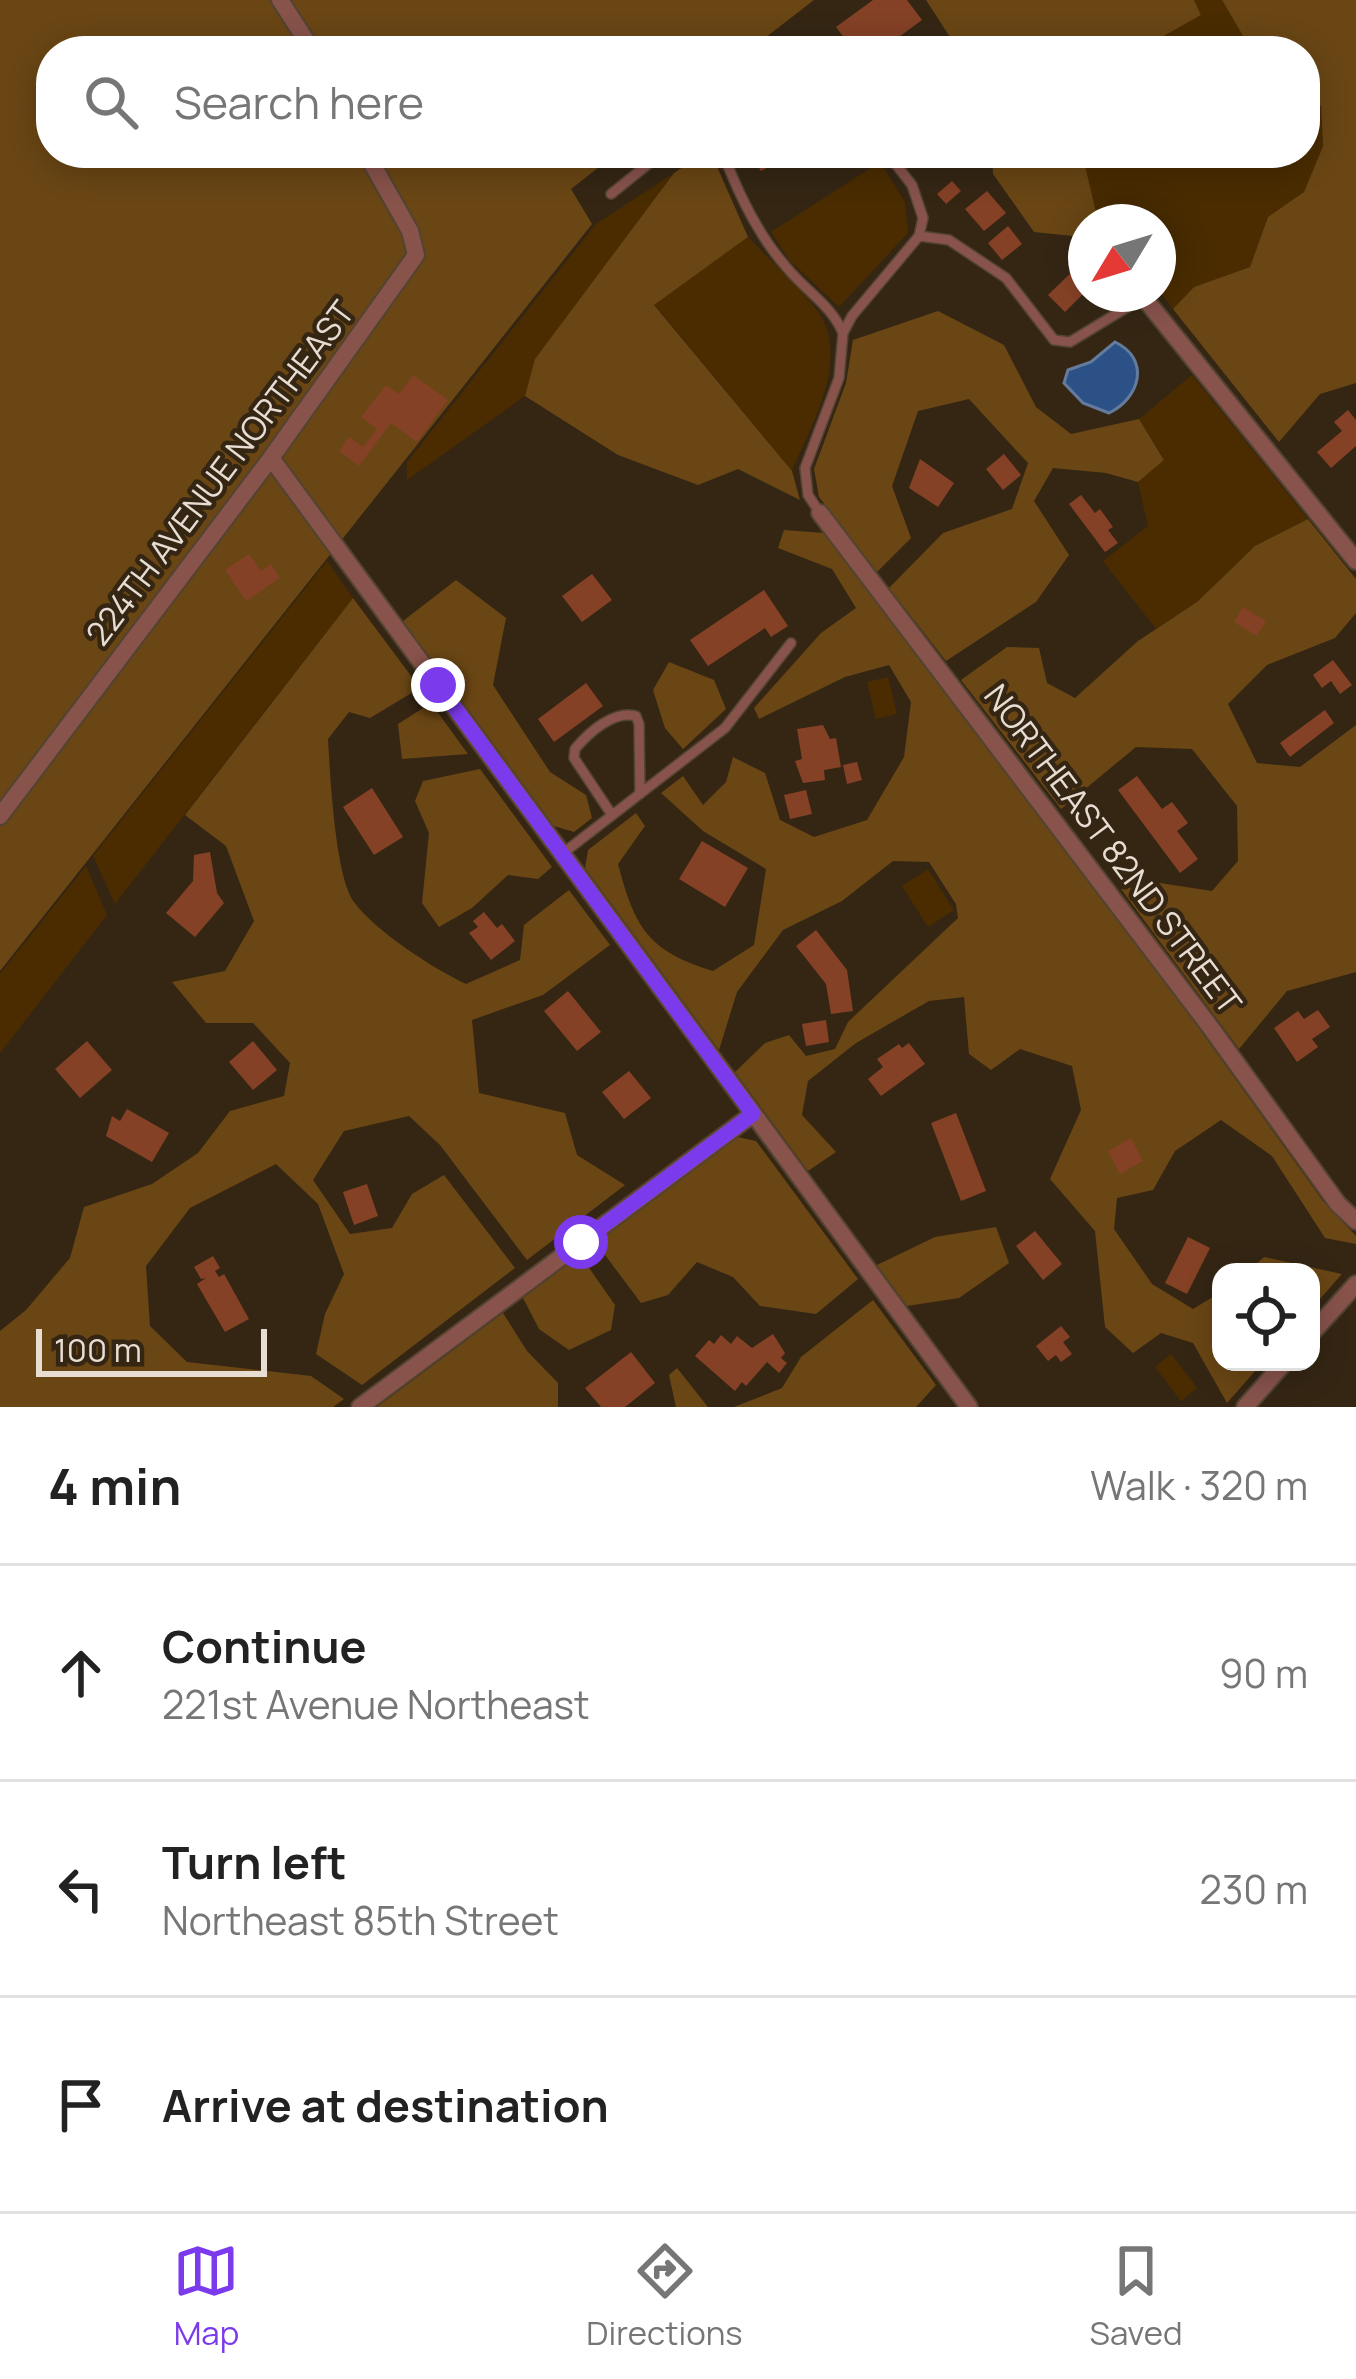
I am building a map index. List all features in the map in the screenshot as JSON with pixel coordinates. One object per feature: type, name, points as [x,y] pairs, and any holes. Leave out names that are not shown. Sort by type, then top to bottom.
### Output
[{"type":"street","points":[[280,0],[303,36]]},
{"type":"street","name":"224TH AVENUE NORTHEAST","points":[[0,816],[271,458],[416,255],[410,231],[374,168]]},
{"type":"street","points":[[1156,312],[1356,561]]},
{"type":"street","points":[[271,458],[969,1407]]},
{"type":"street","name":"NORTHEAST 82ND STREET","points":[[820,513],[1211,1028],[1338,1204],[1356,1221]]},
{"type":"street","points":[[360,1407],[753,1114]]},
{"type":"street","points":[[1320,1324],[1356,1284]]},
{"type":"street","points":[[1245,1407],[1277,1371]]},
{"type":"lane","points":[[611,194],[643,168]]},
{"type":"lane","points":[[730,168],[755,222],[787,268],[835,314],[843,333]]},
{"type":"lane","points":[[820,513],[808,495],[805,468],[839,378],[843,333],[851,316],[919,236],[923,218],[912,185],[898,168]]},
{"type":"lane","points":[[919,236],[949,240],[1006,278],[1054,340],[1070,342],[1118,312]]},
{"type":"lane","points":[[562,854],[725,728],[791,643]]},
{"type":"lane","points":[[613,815],[574,758],[575,749],[613,718],[627,713],[636,716],[639,724],[640,794]]},
{"type":"shaded area","points":[[0,0],[814,0],[767,36],[36,36],[36,168],[598,168],[571,189],[592,224],[0,971]]},
{"type":"shaded area","points":[[926,0],[1194,0],[1201,15],[1164,36],[949,36]]},
{"type":"shaded area","points":[[1194,0],[1222,0],[1243,36],[1164,36],[1201,15]]},
{"type":"shaded area","points":[[1222,0],[1356,0],[1356,383],[1320,394],[1279,442],[1175,312],[1176,306],[1194,287],[1250,267],[1268,217],[1304,192],[1314,168],[1320,168],[1320,36],[1243,36]]},
{"type":"shaded area","points":[[1320,105],[1323,146],[1320,153]]},
{"type":"shaded area","points":[[682,168],[718,168],[748,237],[654,305],[792,471],[800,500],[738,469],[698,485],[618,455],[525,396],[535,359]]},
{"type":"shaded area","points":[[871,168],[884,168],[905,202],[908,233],[839,307],[789,260],[771,232]]},
{"type":"shaded area","points":[[993,168],[1086,168],[1094,204],[1068,204],[1068,236],[1034,232]]},
{"type":"shaded area","points":[[1086,168],[1314,168],[1304,192],[1268,217],[1250,267],[1194,287],[1176,306],[1176,204],[1094,204]]},
{"type":"shaded area","points":[[674,173],[536,359],[525,396],[407,480],[407,462],[596,224]]},
{"type":"shaded area","points":[[748,237],[810,301],[829,339],[823,397],[792,471],[654,304]]},
{"type":"shaded area","points":[[938,311],[1004,345],[1036,407],[1071,434],[1139,419],[1164,460],[1138,482],[1106,473],[1053,468],[1034,501],[1069,555],[1036,602],[946,661],[889,588],[943,533],[1012,509],[1028,463],[969,399],[918,411],[892,486],[911,538],[877,572],[819,497],[814,469],[846,383],[853,340]]},
{"type":"shaded area","points":[[1192,375],[1308,519],[1255,546],[1197,602],[1156,629],[1103,561],[1148,526],[1138,482],[1164,459],[1139,419]]},
{"type":"shaded area","points":[[1308,519],[1356,579],[1356,613],[1335,638],[1267,665],[1228,704],[1257,763],[1300,767],[1356,725],[1356,972],[1287,991],[1239,1049],[1121,889],[1160,883],[1212,891],[1238,861],[1237,806],[1192,749],[1136,747],[1061,809],[961,680],[1007,647],[1039,648],[1047,683],[1075,698],[1138,641],[1197,602],[1255,546]]},
{"type":"shaded area","points":[[784,530],[824,533],[1193,1020],[1323,1201],[1356,1236],[1356,1244],[1325,1238],[1272,1156],[1221,1120],[1175,1151],[1153,1190],[1117,1198],[1114,1229],[1152,1284],[1193,1309],[1212,1297],[1212,1371],[1255,1371],[1227,1403],[1193,1343],[1161,1333],[1133,1353],[1105,1327],[1095,1231],[1050,1179],[1081,1110],[1072,1066],[1020,1049],[991,1070],[969,1054],[964,997],[929,1001],[856,1043],[808,1081],[802,1115],[836,1152],[808,1171],[735,1072],[765,1043],[789,1035],[806,1056],[835,1049],[848,1022],[958,918],[956,904],[929,862],[893,861],[842,901],[783,930],[737,992],[719,1050],[585,868],[588,850],[636,813],[645,826],[618,864],[638,921],[673,955],[713,971],[754,945],[766,869],[703,831],[661,793],[683,776],[703,805],[726,782],[733,757],[765,773],[780,820],[814,837],[867,820],[904,757],[911,702],[889,665],[845,677],[759,719],[754,708],[821,633],[856,608],[832,569],[778,548]]},
{"type":"shaded area","points":[[327,561],[353,598],[115,904],[93,856]]},
{"type":"shaded area","points":[[456,580],[506,618],[493,685],[550,772],[586,795],[592,818],[574,832],[554,826],[403,621]]},
{"type":"shaded area","points":[[353,598],[420,688],[370,718],[349,712],[328,739],[342,870],[354,902],[390,937],[466,984],[520,960],[524,925],[569,890],[610,945],[543,995],[472,1020],[479,1093],[565,1113],[577,1155],[625,1185],[527,1260],[440,1145],[409,1116],[344,1131],[313,1180],[350,1234],[392,1228],[412,1194],[444,1175],[515,1268],[362,1385],[316,1354],[325,1314],[344,1274],[318,1204],[276,1164],[190,1208],[146,1266],[150,1326],[187,1362],[311,1376],[344,1399],[333,1407],[0,1407],[0,1331],[26,1310],[70,1258],[84,1207],[152,1184],[198,1153],[230,1111],[284,1096],[290,1063],[253,1023],[206,1023],[172,982],[225,971],[254,921],[226,846],[185,815]]},
{"type":"shaded area","points":[[669,662],[714,680],[726,709],[683,749],[665,728],[653,690]]},
{"type":"shaded area","points":[[888,677],[897,714],[876,719],[867,682]]},
{"type":"shaded area","points":[[431,703],[468,754],[402,759],[398,724]]},
{"type":"shaded area","points":[[480,769],[552,867],[538,879],[508,875],[472,908],[439,927],[422,903],[429,833],[415,801],[423,781]]},
{"type":"shaded area","points":[[86,866],[107,915],[0,1053],[0,974]]},
{"type":"shaded area","points":[[928,869],[954,910],[928,927],[902,886]]},
{"type":"shaded area","points":[[738,1137],[756,1141],[858,1279],[816,1314],[760,1306],[733,1277],[697,1262],[668,1295],[641,1303],[596,1243]]},
{"type":"shaded area","points":[[996,1227],[1009,1263],[959,1298],[907,1306],[877,1265],[935,1237]]},
{"type":"shaded area","points":[[580,1255],[615,1305],[611,1330],[569,1350],[539,1329],[523,1298]]},
{"type":"shaded area","points":[[1264,1257],[1292,1263],[1257,1263]]},
{"type":"shaded area","points":[[1320,1269],[1342,1274],[1320,1299]]},
{"type":"shaded area","points":[[873,1300],[936,1385],[916,1407],[734,1407],[782,1388],[801,1357]]},
{"type":"shaded area","points":[[503,1313],[527,1351],[558,1383],[558,1407],[377,1407]]},
{"type":"shaded area","points":[[1171,1354],[1197,1388],[1181,1401],[1155,1367]]},
{"type":"shaded area","points":[[677,1368],[708,1407],[676,1407],[669,1375]]},
{"type":"water","points":[[1115,342],[1134,358],[1137,378],[1128,398],[1109,413],[1083,403],[1064,383],[1068,370],[1091,362]]},
{"type":"building","points":[[873,0],[907,0],[922,20],[900,36],[843,36],[836,27]]},
{"type":"building","points":[[952,181],[961,191],[946,204],[937,194]]},
{"type":"building","points":[[987,191],[1006,213],[984,231],[965,209]]},
{"type":"building","points":[[1008,226],[1022,244],[1002,260],[988,243]]},
{"type":"building","points":[[1068,276],[1065,312],[1048,295]]},
{"type":"building","points":[[413,375],[448,400],[417,442],[391,423],[359,466],[339,451],[349,437],[363,447],[377,429],[361,417],[386,385],[399,394]]},
{"type":"building","points":[[1348,410],[1356,420],[1356,446],[1331,468],[1317,452],[1342,431],[1334,422]]},
{"type":"building","points":[[1004,454],[1021,475],[1003,490],[986,469]]},
{"type":"building","points":[[920,459],[954,483],[938,507],[909,488]]},
{"type":"building","points":[[1081,495],[1113,527],[1108,530],[1118,543],[1105,552],[1069,504]]},
{"type":"building","points":[[249,554],[261,571],[271,564],[280,578],[246,601],[225,570]]},
{"type":"building","points":[[592,574],[612,600],[582,622],[562,596]]},
{"type":"building","points":[[764,590],[788,626],[771,637],[765,628],[708,666],[690,640]]},
{"type":"building","points":[[1243,607],[1266,621],[1257,636],[1234,622]]},
{"type":"building","points":[[1333,660],[1352,685],[1340,694],[1331,681],[1322,688],[1313,675]]},
{"type":"building","points":[[586,683],[603,706],[554,742],[538,719]]},
{"type":"building","points":[[1325,710],[1334,723],[1290,757],[1280,743]]},
{"type":"building","points":[[823,725],[830,739],[836,738],[841,767],[824,770],[825,780],[803,783],[795,761],[802,759],[797,729]]},
{"type":"building","points":[[857,762],[862,780],[847,784],[843,765]]},
{"type":"building","points":[[1137,776],[1162,809],[1172,802],[1188,823],[1177,831],[1198,859],[1180,873],[1118,790]]},
{"type":"building","points":[[372,788],[403,837],[374,855],[343,807]]},
{"type":"building","points":[[806,790],[812,814],[790,819],[784,795]]},
{"type":"building","points":[[702,841],[748,868],[725,907],[679,879]]},
{"type":"building","points":[[210,852],[217,893],[224,903],[195,937],[166,913],[193,881],[194,855]]},
{"type":"building","points":[[484,912],[515,941],[491,960],[469,933],[478,927],[473,921]]},
{"type":"building","points":[[816,930],[847,970],[853,1011],[831,1014],[826,984],[796,946]]},
{"type":"building","points":[[568,991],[601,1032],[577,1051],[544,1011]]},
{"type":"building","points":[[1318,1010],[1330,1027],[1312,1039],[1318,1047],[1297,1062],[1274,1028],[1298,1011],[1304,1019]]},
{"type":"building","points":[[826,1020],[829,1042],[806,1046],[802,1024]]},
{"type":"building","points":[[87,1041],[112,1070],[80,1098],[55,1069]]},
{"type":"building","points":[[253,1041],[277,1070],[253,1090],[229,1062]]},
{"type":"building","points":[[909,1043],[925,1064],[881,1096],[868,1079],[883,1067],[877,1059]]},
{"type":"building","points":[[629,1071],[651,1098],[624,1119],[602,1092]]},
{"type":"building","points":[[127,1109],[169,1133],[152,1162],[106,1136],[112,1116],[120,1121]]},
{"type":"building","points":[[956,1113],[986,1191],[961,1201],[931,1123]]},
{"type":"building","points":[[1131,1138],[1143,1161],[1120,1174],[1108,1151]]},
{"type":"building","points":[[367,1184],[378,1216],[354,1225],[343,1192]]},
{"type":"building","points":[[1035,1231],[1062,1264],[1043,1280],[1016,1246]]},
{"type":"building","points":[[1188,1237],[1210,1248],[1187,1294],[1165,1283]]},
{"type":"building","points":[[213,1256],[220,1268],[215,1271],[219,1277],[224,1274],[249,1319],[225,1332],[197,1284],[206,1278],[201,1279],[194,1267]]},
{"type":"building","points":[[1061,1326],[1070,1337],[1063,1342],[1072,1354],[1061,1362],[1056,1355],[1048,1361],[1036,1346]]},
{"type":"building","points":[[773,1334],[787,1363],[779,1373],[767,1362],[746,1386],[742,1382],[735,1391],[695,1356],[709,1340],[714,1344],[721,1335],[731,1344],[737,1336],[752,1348]]},
{"type":"building","points":[[631,1352],[655,1383],[625,1407],[601,1407],[585,1388]]},
{"type":"route","points":[[438,685],[753,1114],[581,1242]]}]
